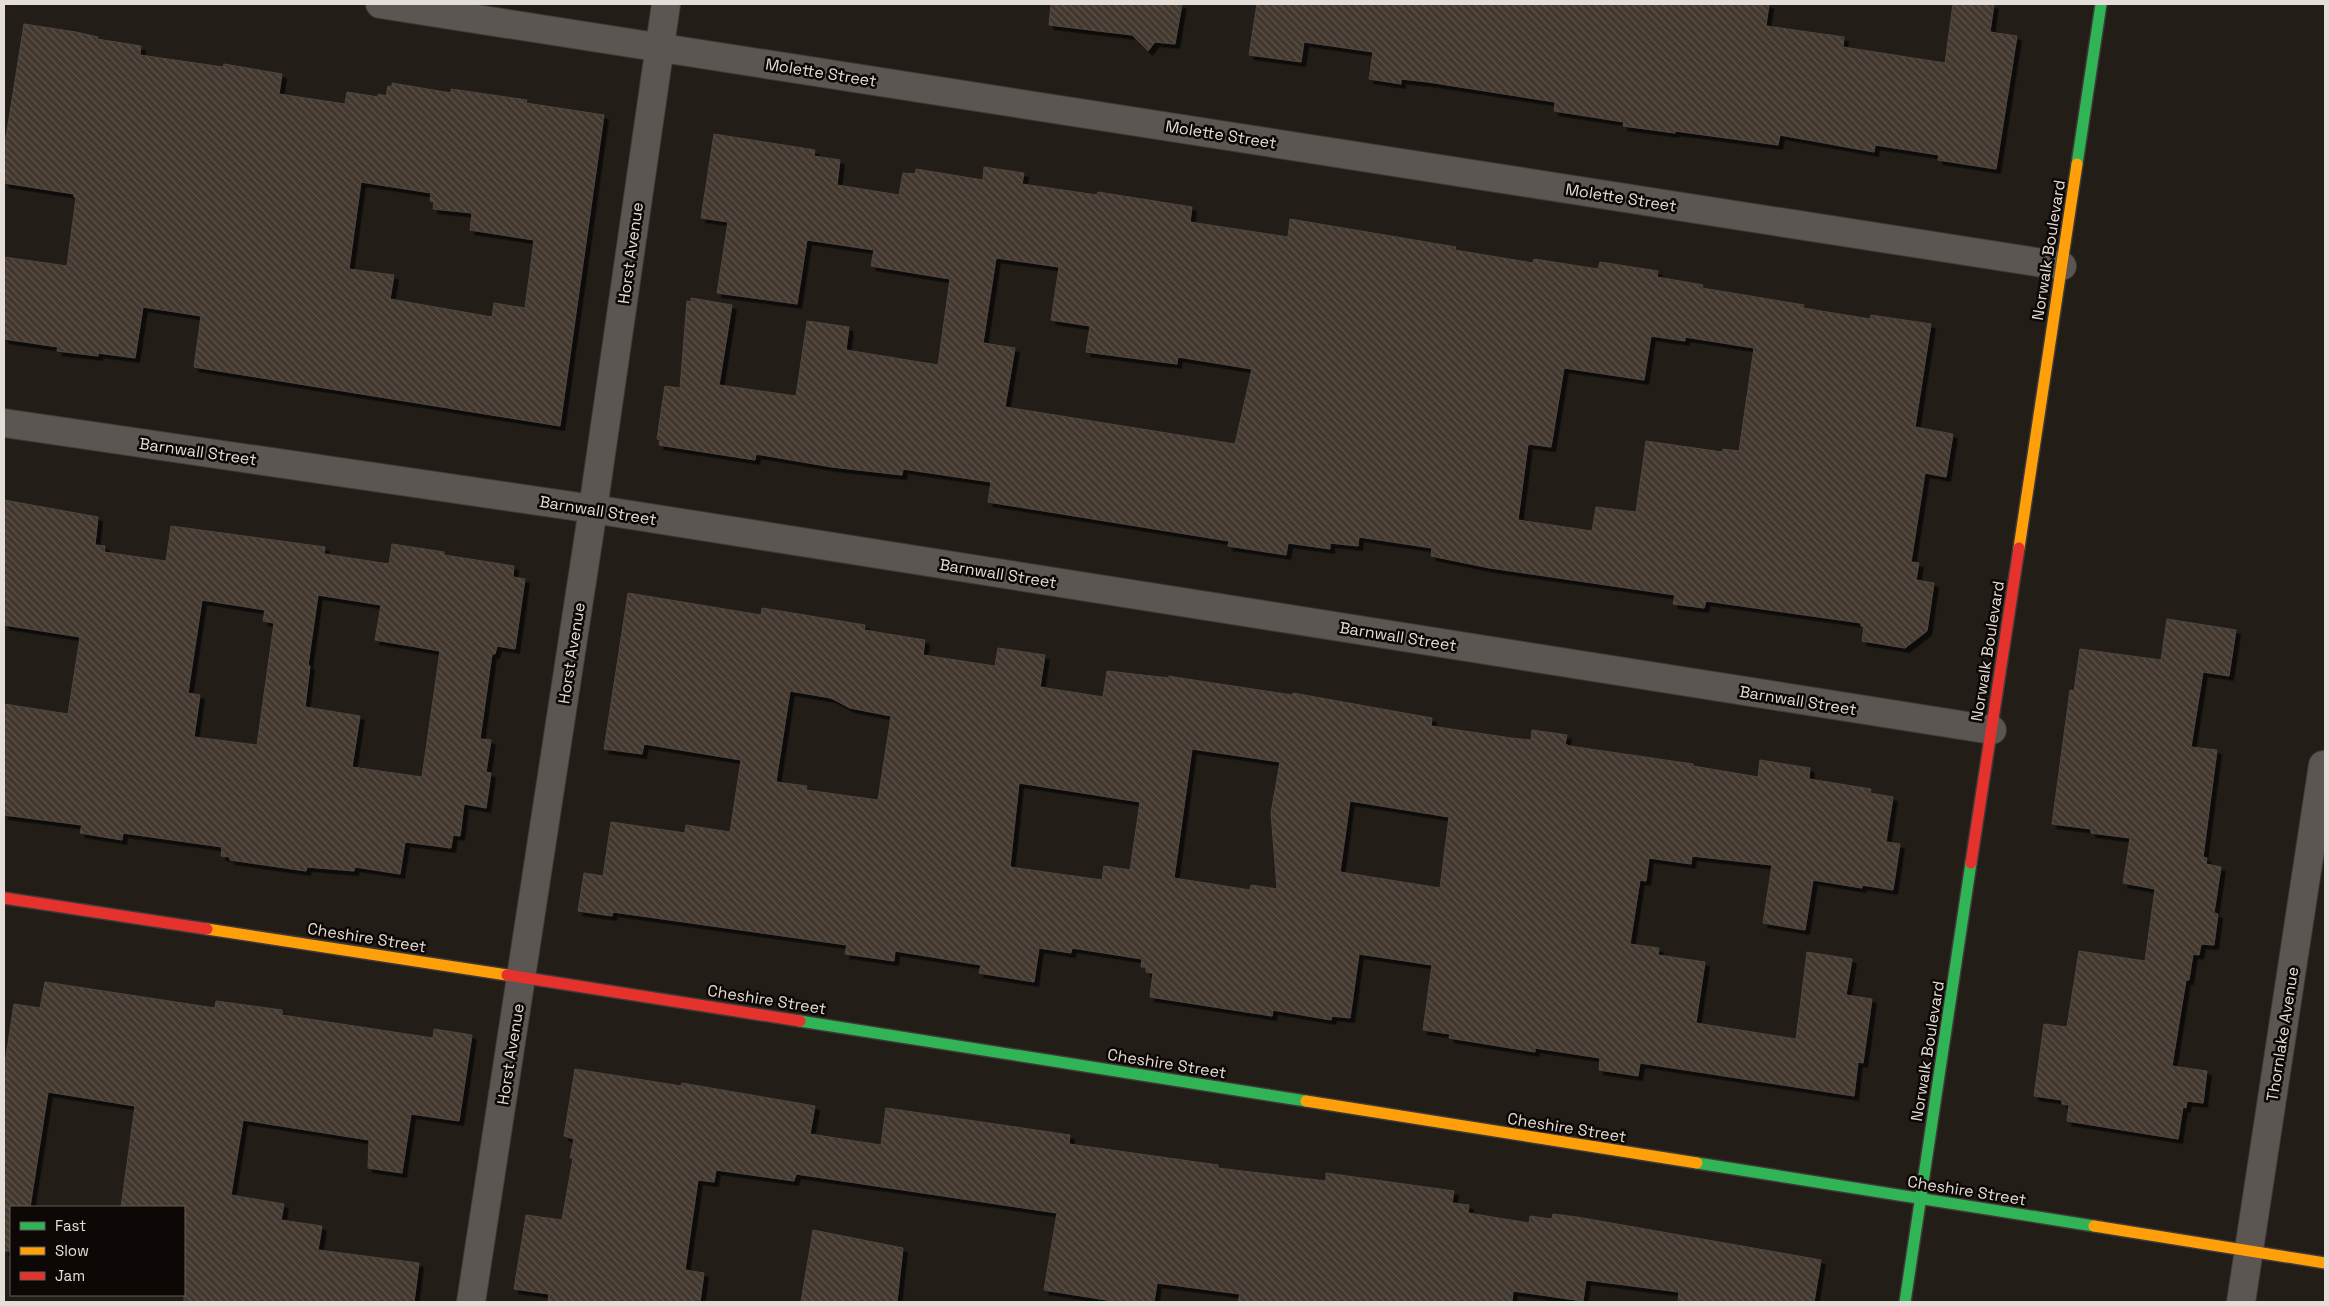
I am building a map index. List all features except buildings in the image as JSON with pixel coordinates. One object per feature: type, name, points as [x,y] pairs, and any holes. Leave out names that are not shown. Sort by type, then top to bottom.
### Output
[{"type":"street","name":"Molette Street","points":[[380,4],[660,46],[2062,266]]},
{"type":"street","name":"Horst Avenue","points":[[471,1302],[593,509],[666,4]]},
{"type":"street","name":"Norwalk Boulevard","points":[[1905,1302],[2101,4]]},
{"type":"street","name":"Barnwall Street","points":[[4,423],[593,509],[1992,730]]},
{"type":"street","name":"Thornlake Avenue","points":[[2241,1302],[2322,765]]},
{"type":"street","name":"Cheshire Street","points":[[4,898],[522,976],[2325,1263]]},
{"type":"traffic: fast","points":[[2077,164],[2101,4]]},
{"type":"traffic: fast","points":[[1905,1302],[1971,863]]},
{"type":"traffic: fast","points":[[800,1021],[1306,1101]]},
{"type":"traffic: fast","points":[[1697,1163],[2094,1226]]},
{"type":"traffic: slow","points":[[2019,548],[2077,164]]},
{"type":"traffic: slow","points":[[207,929],[507,975]]},
{"type":"traffic: slow","points":[[1306,1101],[1697,1163]]},
{"type":"traffic: slow","points":[[2094,1226],[2325,1263]]},
{"type":"traffic: jam","points":[[1971,863],[2019,548]]},
{"type":"traffic: jam","points":[[4,898],[207,929]]},
{"type":"traffic: jam","points":[[507,975],[800,1021]]}]
